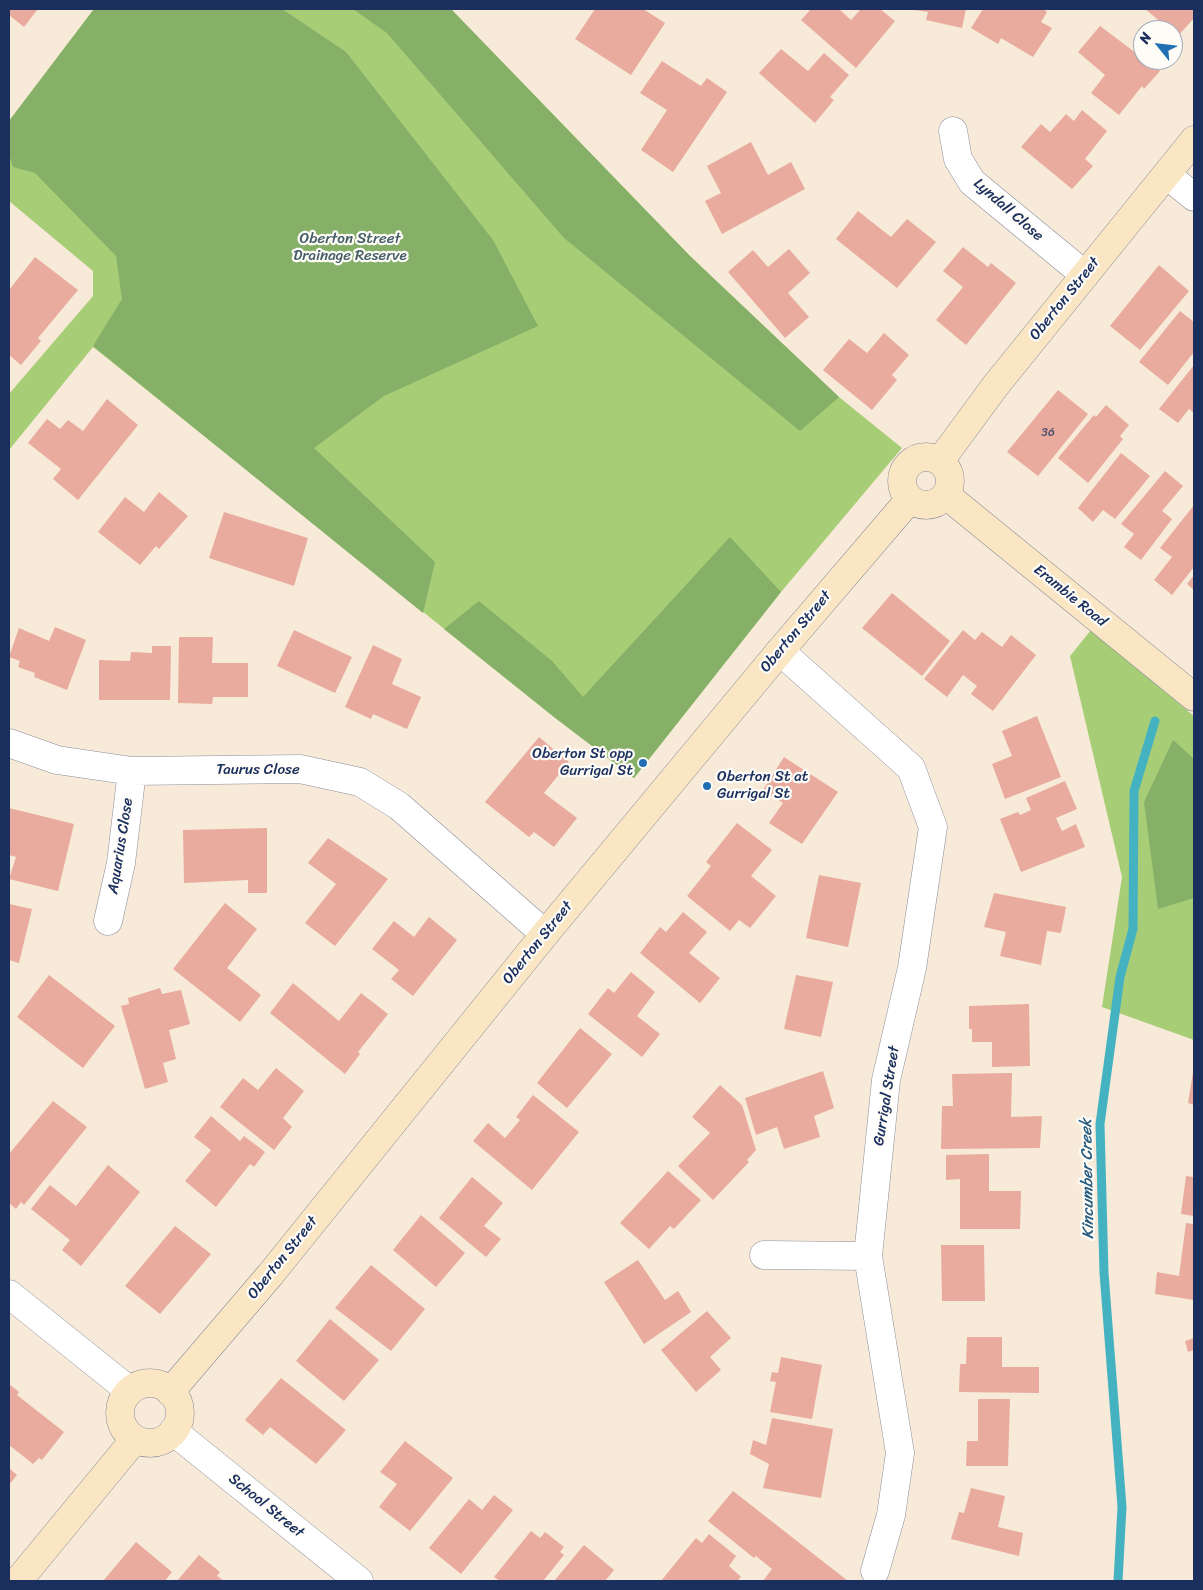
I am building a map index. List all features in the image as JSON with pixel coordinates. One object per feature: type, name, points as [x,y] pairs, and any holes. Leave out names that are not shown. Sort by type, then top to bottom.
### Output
[{"type":"street","name":"Lyndall Close","points":[[953,131],[958,159],[972,182],[1085,275]]},
{"type":"street","name":"Oberton Street","points":[[940,461],[996,385],[1194,140]]},
{"type":"street","points":[[1167,175],[1194,196]]},
{"type":"street","points":[[925,457],[940,461],[949,474],[950,481],[946,494],[933,504],[925,505],[910,499],[904,493],[902,477],[910,462],[925,457]]},
{"type":"street","name":"Erambie Road","points":[[946,494],[1194,697]]},
{"type":"street","name":"Oberton Street","points":[[170,1392],[276,1267],[545,934],[780,651],[910,499]]},
{"type":"street","name":"Gurrigal Street","points":[[780,651],[911,768],[933,827],[912,968],[886,1080],[868,1256],[900,1453],[891,1515],[875,1572]]},
{"type":"street","name":"Taurus Close","points":[[9,743],[56,760],[132,771],[300,769],[360,782],[399,806],[545,934]]},
{"type":"street","name":"Aquarius Close","points":[[108,921],[121,863],[132,771]]},
{"type":"street","points":[[764,1255],[868,1256]]},
{"type":"street","points":[[9,1294],[130,1391]]},
{"type":"street","points":[[151,1384],[170,1392],[179,1411],[177,1425],[169,1436],[156,1442],[142,1442],[125,1430],[120,1417],[122,1402],[130,1391],[136,1387],[151,1384]]},
{"type":"street","name":"School Street","points":[[174,1431],[359,1581]]},
{"type":"street","points":[[18,1581],[136,1439]]},
{"type":"green space","name":"Oberton Street Drainage Reserve","points":[[94,9],[451,9],[690,256],[839,397],[902,448],[781,592],[634,778],[554,717],[93,347],[9,450],[9,394],[93,296],[93,271],[9,201],[9,121]]},
{"type":"green space","points":[[94,9],[282,9],[346,52],[493,240],[538,326],[384,396],[314,448],[435,562],[423,613],[93,346],[122,299],[116,256],[35,173],[13,167],[9,154],[9,121]]},
{"type":"green space","points":[[353,9],[451,9],[690,256],[839,397],[800,431],[564,238],[387,33]]},
{"type":"green space","points":[[730,537],[781,592],[634,778],[444,629],[479,601],[552,661],[583,697]]},
{"type":"green space","points":[[1091,630],[1194,716],[1194,1040],[1102,1007],[1122,877],[1070,656]]},
{"type":"green space","points":[[1173,740],[1194,759],[1194,898],[1158,909],[1144,802]]},
{"type":"building","points":[[9,9],[38,9],[24,27],[9,15]]},
{"type":"building","points":[[595,9],[643,9],[665,23],[631,75],[575,39]]},
{"type":"building","points":[[811,9],[839,9],[851,20],[861,9],[880,9],[895,21],[856,68],[801,20]]},
{"type":"building","points":[[966,9],[962,28],[926,20],[928,12],[915,10]]},
{"type":"building","points":[[983,9],[1043,9],[1047,12],[1041,22],[1052,28],[1033,57],[1001,38],[998,44],[971,28]]},
{"type":"building","points":[[1145,9],[1194,9],[1194,18],[1183,30],[1183,20],[1158,20]]},
{"type":"building","points":[[1100,26],[1133,51],[1133,70],[1160,71],[1144,89],[1142,86],[1119,115],[1091,93],[1105,75],[1078,52]]},
{"type":"building","points":[[781,49],[808,71],[824,53],[849,75],[830,97],[834,100],[815,123],[759,73]]},
{"type":"building","points":[[662,61],[701,86],[707,78],[727,92],[673,172],[641,150],[667,110],[640,93]]},
{"type":"building","points":[[1082,110],[1107,131],[1085,159],[1093,166],[1072,189],[1021,147],[1041,124],[1050,132],[1066,114],[1074,121]]},
{"type":"building","points":[[751,142],[768,175],[791,162],[805,189],[722,234],[705,201],[721,193],[707,166]]},
{"type":"building","points":[[858,211],[891,237],[907,219],[936,242],[897,288],[836,239]]},
{"type":"building","points":[[963,247],[988,267],[991,263],[1016,283],[966,345],[936,320],[963,287],[943,271]]},
{"type":"building","points":[[789,249],[810,273],[788,293],[809,317],[785,338],[728,272],[753,250],[768,267]]},
{"type":"building","points":[[35,257],[78,290],[38,338],[41,341],[21,365],[9,355],[9,290]]},
{"type":"building","points":[[1159,265],[1189,291],[1140,350],[1110,326]]},
{"type":"building","points":[[1180,311],[1194,322],[1194,352],[1168,385],[1139,362]]},
{"type":"building","points":[[884,333],[909,355],[892,375],[897,380],[872,410],[823,370],[849,339],[867,353]]},
{"type":"building","points":[[1194,365],[1194,413],[1189,409],[1178,423],[1159,409]]},
{"type":"building","points":[[1058,390],[1088,414],[1038,476],[1007,452]]},
{"type":"building","points":[[107,399],[138,425],[78,500],[53,479],[61,469],[28,443],[47,419],[60,429],[68,420],[83,431]]},
{"type":"building","points":[[1106,405],[1129,425],[1120,436],[1123,439],[1088,483],[1058,458],[1094,415],[1096,417]]},
{"type":"building","points":[[1121,453],[1150,476],[1115,519],[1103,510],[1093,522],[1078,508]]},
{"type":"building","points":[[1165,471],[1183,486],[1162,511],[1172,519],[1141,560],[1124,547],[1134,534],[1121,524]]},
{"type":"building","points":[[159,492],[188,516],[159,549],[156,546],[140,565],[98,532],[125,497],[144,512]]},
{"type":"building","points":[[1194,505],[1194,567],[1172,595],[1154,580],[1172,557],[1160,548]]},
{"type":"building","points":[[224,512],[308,538],[294,586],[209,558]]},
{"type":"building","points":[[1194,575],[1194,590],[1187,584]]},
{"type":"building","points":[[892,593],[950,641],[922,676],[862,628]]},
{"type":"building","points":[[55,627],[86,640],[67,690],[34,677],[35,673],[18,667],[20,661],[9,657],[19,628],[49,641]]},
{"type":"building","points":[[294,630],[352,657],[335,693],[277,666]]},
{"type":"building","points":[[963,630],[975,640],[982,632],[1002,647],[1011,635],[1036,655],[993,711],[971,694],[977,686],[963,675],[947,697],[924,679]]},
{"type":"building","points":[[179,637],[213,637],[212,663],[248,663],[248,697],[213,697],[212,704],[178,703]]},
{"type":"building","points":[[373,645],[402,659],[392,684],[421,697],[407,729],[373,714],[371,719],[345,707]]},
{"type":"building","points":[[152,646],[171,646],[170,700],[99,700],[99,660],[130,661],[131,652],[152,653]]},
{"type":"building","points":[[1037,716],[1061,777],[1005,799],[992,764],[1012,756],[1002,731]]},
{"type":"building","points":[[539,737],[569,762],[544,793],[577,818],[554,847],[534,832],[529,837],[485,802]]},
{"type":"building","points":[[784,757],[838,792],[802,844],[769,823],[783,803],[763,790]]},
{"type":"building","points":[[1065,781],[1077,809],[1056,818],[1062,831],[1076,824],[1085,847],[1021,872],[1000,819],[1018,812],[1020,815],[1031,810],[1026,798]]},
{"type":"building","points":[[9,808],[74,824],[58,891],[9,879],[16,857],[9,855]]},
{"type":"building","points":[[737,823],[772,850],[751,876],[776,896],[750,928],[739,920],[730,931],[687,896],[711,866],[706,862]]},
{"type":"building","points":[[267,828],[267,893],[248,893],[248,880],[184,883],[183,830]]},
{"type":"building","points":[[328,838],[388,879],[335,946],[305,923],[336,884],[308,863]]},
{"type":"building","points":[[819,875],[861,883],[848,947],[806,938]]},
{"type":"building","points":[[994,893],[1066,907],[1061,933],[1047,931],[1041,965],[1000,956],[1006,932],[984,927]]},
{"type":"building","points":[[225,903],[257,929],[227,968],[261,995],[240,1022],[173,969]]},
{"type":"building","points":[[9,904],[32,909],[19,963],[9,960]]},
{"type":"building","points":[[683,912],[707,932],[689,953],[720,978],[700,1003],[640,953],[660,927],[666,932]]},
{"type":"building","points":[[429,917],[457,940],[413,996],[391,979],[399,970],[372,949],[394,921],[414,937]]},
{"type":"building","points":[[631,972],[655,992],[637,1016],[660,1034],[642,1057],[588,1014],[608,988],[614,993]]},
{"type":"building","points":[[49,975],[115,1026],[83,1068],[17,1017]]},
{"type":"building","points":[[796,975],[833,982],[821,1037],[784,1029]]},
{"type":"building","points":[[293,983],[339,1021],[361,993],[388,1014],[358,1052],[360,1054],[345,1074],[270,1013]]},
{"type":"building","points":[[160,988],[162,994],[181,990],[190,1024],[169,1030],[176,1059],[163,1063],[168,1082],[145,1089],[121,1006],[129,1004],[128,998]]},
{"type":"building","points":[[1029,1004],[1030,1066],[992,1067],[992,1042],[972,1042],[972,1029],[969,1029],[969,1006]]},
{"type":"building","points":[[580,1028],[612,1054],[567,1108],[537,1083]]},
{"type":"building","points":[[276,1068],[304,1091],[283,1118],[292,1127],[274,1150],[220,1107],[243,1078],[258,1090]]},
{"type":"building","points":[[823,1071],[834,1108],[814,1116],[820,1137],[784,1149],[777,1127],[756,1135],[745,1098]]},
{"type":"building","points":[[1194,1072],[1194,1105],[1188,1103]]},
{"type":"building","points":[[1012,1073],[1011,1117],[1042,1116],[1040,1148],[941,1149],[942,1106],[953,1106],[952,1074]]},
{"type":"building","points":[[720,1085],[742,1105],[756,1150],[747,1160],[749,1162],[713,1200],[678,1166],[710,1133],[692,1117]]},
{"type":"building","points":[[533,1095],[579,1132],[532,1190],[473,1141],[488,1123],[505,1138],[520,1120],[516,1117]]},
{"type":"building","points":[[53,1101],[87,1127],[24,1205],[21,1202],[16,1209],[9,1203],[9,1154]]},
{"type":"building","points":[[211,1116],[240,1141],[244,1136],[265,1152],[254,1167],[250,1164],[216,1207],[185,1181],[211,1150],[194,1137]]},
{"type":"building","points":[[989,1154],[989,1191],[1021,1191],[1020,1229],[960,1229],[960,1179],[946,1180],[946,1155]]},
{"type":"building","points":[[108,1165],[140,1192],[81,1266],[62,1250],[70,1240],[31,1209],[50,1185],[76,1206]]},
{"type":"building","points":[[668,1171],[701,1200],[674,1229],[670,1226],[649,1249],[620,1223]]},
{"type":"building","points":[[1186,1176],[1194,1177],[1194,1216],[1181,1214]]},
{"type":"building","points":[[472,1177],[503,1203],[484,1226],[501,1239],[486,1257],[439,1218]]},
{"type":"building","points":[[421,1215],[465,1253],[436,1287],[393,1250]]},
{"type":"building","points":[[1186,1223],[1194,1224],[1194,1300],[1155,1294],[1157,1272],[1179,1276]]},
{"type":"building","points":[[175,1226],[211,1254],[160,1314],[125,1286]]},
{"type":"building","points":[[941,1245],[984,1245],[985,1301],[942,1301]]},
{"type":"building","points":[[638,1260],[665,1300],[678,1291],[691,1312],[644,1344],[604,1282]]},
{"type":"building","points":[[371,1265],[425,1309],[391,1351],[335,1308]]},
{"type":"building","points":[[707,1311],[731,1338],[710,1357],[721,1370],[696,1392],[661,1350]]},
{"type":"building","points":[[330,1319],[379,1360],[344,1401],[296,1361]]},
{"type":"building","points":[[967,1337],[1002,1337],[1002,1367],[1039,1367],[1039,1393],[959,1392],[960,1364],[966,1364]]},
{"type":"building","points":[[1194,1338],[1194,1350],[1188,1352],[1185,1341]]},
{"type":"building","points":[[781,1357],[822,1365],[812,1419],[770,1412],[776,1382],[770,1381],[772,1372],[778,1373]]},
{"type":"building","points":[[281,1378],[346,1430],[316,1464],[270,1427],[263,1435],[245,1420]]},
{"type":"building","points":[[9,1384],[19,1392],[17,1395],[64,1432],[42,1460],[39,1458],[33,1464],[9,1445]]},
{"type":"building","points":[[978,1399],[1010,1399],[1008,1466],[966,1466],[967,1441],[978,1441]]},
{"type":"building","points":[[772,1418],[833,1429],[821,1498],[763,1488],[769,1464],[750,1454],[753,1440],[766,1445]]},
{"type":"building","points":[[405,1441],[453,1478],[410,1531],[379,1507],[397,1484],[380,1472]]},
{"type":"building","points":[[9,1468],[17,1475],[9,1485]]},
{"type":"building","points":[[971,1488],[1005,1496],[998,1527],[1023,1533],[1019,1556],[951,1539],[959,1512],[964,1513]]},
{"type":"building","points":[[733,1491],[848,1581],[763,1581],[772,1569],[756,1556],[754,1558],[708,1521]]},
{"type":"building","points":[[494,1495],[513,1510],[461,1574],[429,1548],[469,1499],[482,1510]]},
{"type":"building","points":[[531,1531],[540,1538],[545,1532],[564,1547],[560,1552],[564,1555],[543,1581],[500,1581],[494,1577]]},
{"type":"building","points":[[709,1534],[736,1556],[729,1566],[741,1577],[737,1581],[661,1581],[696,1538],[702,1543]]},
{"type":"building","points":[[136,1542],[172,1572],[165,1581],[103,1581]]},
{"type":"building","points":[[584,1545],[614,1570],[605,1581],[554,1581]]},
{"type":"building","points":[[199,1555],[220,1572],[217,1576],[224,1581],[177,1581]]},
{"type":"waterway","name":"Kincumber Creek","points":[[1118,1581],[1122,1507],[1104,1273],[1100,1124],[1120,977],[1133,929],[1134,791],[1155,721]]},
{"type":"place","name":"Oberton St opp Gurrigal St","points":[[643,763]]},
{"type":"place","name":"Oberton St at Gurrigal St","points":[[707,786]]}]
